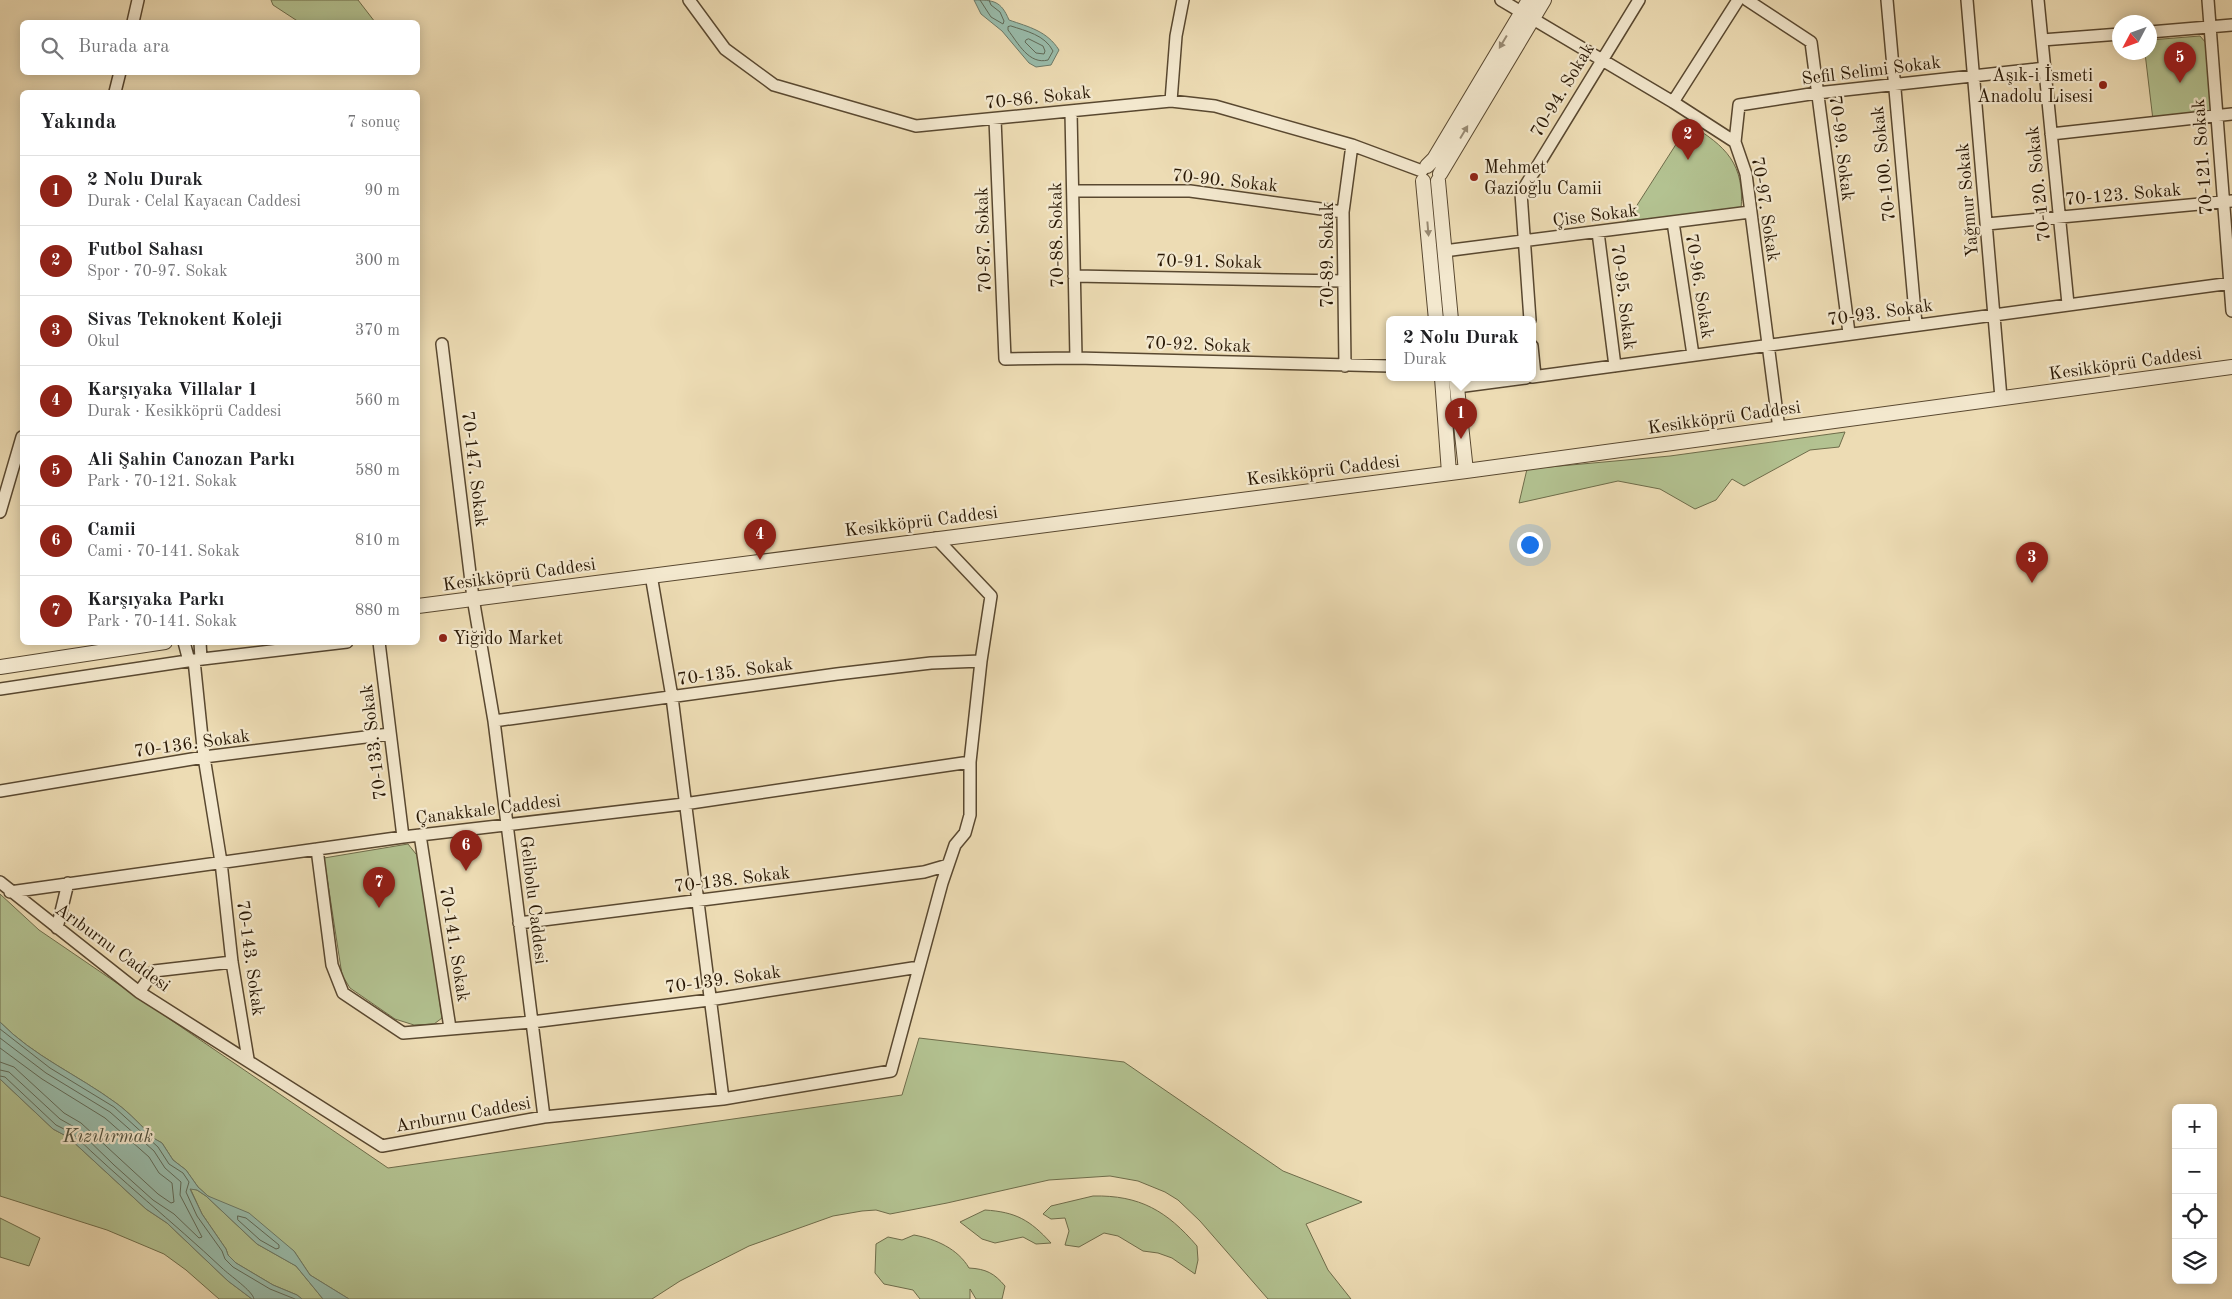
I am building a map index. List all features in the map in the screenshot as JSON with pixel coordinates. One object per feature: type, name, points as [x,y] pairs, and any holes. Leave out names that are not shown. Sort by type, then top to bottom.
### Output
[{"type":"street","points":[[133,20],[138,0]]},
{"type":"street","name":"70-86. Sokak","points":[[689,0],[725,49],[774,85],[916,126],[1171,101],[1215,106],[1352,145],[1424,172]]},
{"type":"street","points":[[1171,101],[1176,36],[1183,0]]},
{"type":"street","name":"70-97. Sokak","points":[[1501,0],[1673,102],[1736,142],[1746,174],[1780,429]]},
{"type":"street","points":[[1424,172],[1431,185],[1439,178],[1526,15],[1529,0]]},
{"type":"street","points":[[1436,316],[1424,172],[1526,15],[1544,0]]},
{"type":"street","name":"70-94. Sokak","points":[[1530,316],[1521,193],[1600,60],[1639,0]]},
{"type":"street","points":[[1673,102],[1738,0]]},
{"type":"street","name":"70-99. Sokak","points":[[1747,0],[1811,42],[1849,334]]},
{"type":"street","name":"70-100. Sokak","points":[[1887,0],[1893,84],[1916,324]]},
{"type":"street","name":"Yağmur Sokak","points":[[1967,0],[2001,398]]},
{"type":"street","name":"70-120. Sokak","points":[[2038,0],[2068,304]]},
{"type":"street","name":"70-121. Sokak","points":[[2208,0],[2216,116],[2228,201],[2232,311]]},
{"type":"street","points":[[2157,32],[2232,25]]},
{"type":"street","points":[[2042,40],[2112,35]]},
{"type":"street","name":"Sefil Selimi Sokak","points":[[1736,142],[1738,105],[1973,74],[2045,68]]},
{"type":"street","points":[[116,90],[119,75]]},
{"type":"street","name":"70-88. Sokak","points":[[1071,112],[1076,358]]},
{"type":"street","points":[[2051,134],[2232,114]]},
{"type":"street","name":"70-87. Sokak","points":[[995,119],[1005,359]]},
{"type":"street","name":"70-89. Sokak","points":[[1345,366],[1343,212],[1352,145]]},
{"type":"street","points":[[1439,178],[1451,316]]},
{"type":"street","name":"70-90. Sokak","points":[[1073,191],[1190,191],[1343,212]]},
{"type":"street","name":"70-123. Sokak","points":[[1987,224],[2228,201]]},
{"type":"street","name":"Çise Sokak","points":[[1444,252],[1750,212]]},
{"type":"street","name":"70-96. Sokak","points":[[1673,222],[1693,355]]},
{"type":"street","name":"70-95. Sokak","points":[[1598,232],[1615,366]]},
{"type":"street","name":"70-91. Sokak","points":[[1074,276],[1344,281]]},
{"type":"street","name":"70-93. Sokak","points":[[1536,376],[2231,283]]},
{"type":"street","name":"70-147. Sokak","points":[[442,344],[474,598]]},
{"type":"street","name":"70-92. Sokak","points":[[1005,359],[1076,358],[1386,366]]},
{"type":"street","name":"Kesikköprü Caddesi","points":[[420,606],[1780,429],[2232,367]]},
{"type":"street","points":[[1442,381],[1449,472]]},
{"type":"street","name":"70-93. Sokak","points":[[1457,382],[1472,381]]},
{"type":"street","points":[[1457,382],[1466,470]]},
{"type":"street","points":[[0,512],[20,444]]},
{"type":"street","points":[[919,968],[948,865],[955,845],[965,833],[970,815],[970,762],[981,661],[991,596],[936,538]]},
{"type":"street","points":[[651,575],[672,697],[684,804],[723,1098]]},
{"type":"street","name":"Gelibolu Caddesi","points":[[474,598],[494,721],[544,1117]]},
{"type":"street","points":[[0,667],[146,645]]},
{"type":"street","points":[[186,645],[195,660]]},
{"type":"street","points":[[195,660],[199,645]]},
{"type":"street","points":[[0,690],[195,660],[322,645]]},
{"type":"street","name":"70-133. Sokak","points":[[379,645],[403,837]]},
{"type":"street","name":"70-143. Sokak","points":[[195,660],[204,757],[221,862],[232,962],[248,1059]]},
{"type":"street","name":"70-135. Sokak","points":[[494,721],[846,673],[931,663],[981,661]]},
{"type":"street","name":"70-136. Sokak","points":[[0,791],[204,757],[390,734]]},
{"type":"street","name":"Çanakkale Caddesi","points":[[10,892],[403,837],[684,804],[970,762]]},
{"type":"street","name":"70-141. Sokak","points":[[420,835],[450,1028]]},
{"type":"street","name":"70-139. Sokak","points":[[317,849],[332,965],[344,993],[403,1033],[532,1022],[709,1000],[919,968]]},
{"type":"street","name":"70-138. Sokak","points":[[519,923],[924,872],[948,865]]},
{"type":"street","name":"Arıburnu Caddesi","points":[[0,882],[10,892],[139,992],[248,1059],[382,1146],[544,1117],[723,1098],[891,1072],[919,968]]},
{"type":"street","points":[[57,928],[68,883]]},
{"type":"street","points":[[139,992],[154,971],[232,962]]},
{"type":"green space","points":[[271,0],[358,0],[373,20],[296,20],[273,5]]},
{"type":"green space","points":[[2200,36],[2206,43],[2214,113],[2153,120],[2146,60],[2157,60],[2157,39]]},
{"type":"green space","points":[[1689,124],[1713,140],[1730,158],[1740,180],[1741,210],[1625,224]]},
{"type":"green space","points":[[1845,432],[1839,447],[1810,450],[1744,486],[1732,479],[1716,500],[1695,509],[1660,489],[1618,481],[1519,503],[1527,469],[1670,456]]},
{"type":"green space","points":[[408,844],[420,859],[442,1018],[434,1024],[414,1025],[395,1019],[350,988],[342,975],[324,858]]},
{"type":"green space","points":[[0,894],[39,930],[388,1168],[902,1095],[919,1038],[1124,1062],[1283,1171],[1362,1202],[1306,1224],[1328,1270],[1351,1299],[1268,1299],[1200,1221],[1178,1200],[1165,1192],[1138,1181],[1110,1176],[1049,1180],[890,1214],[876,1210],[833,1216],[749,1246],[680,1281],[652,1299],[349,1299],[310,1275],[294,1251],[208,1196],[198,1187],[186,1170],[173,1160],[162,1143],[155,1139],[121,1107],[27,1045],[0,1022]]},
{"type":"green space","points":[[0,1079],[53,1129],[68,1137],[146,1209],[167,1223],[228,1281],[252,1299],[219,1299],[186,1270],[164,1254],[107,1230],[0,1196]]},
{"type":"green space","points":[[190,1188],[206,1196],[257,1244],[296,1266],[323,1299],[302,1299],[273,1285],[236,1263],[228,1255],[226,1249],[202,1214]]},
{"type":"green space","points":[[1093,1196],[1110,1196],[1139,1202],[1175,1223],[1197,1246],[1198,1260],[1195,1274],[1172,1258],[1158,1253],[1143,1251],[1118,1236],[1104,1233],[1079,1247],[1065,1245],[1069,1231],[1065,1218],[1051,1219],[1043,1214],[1051,1206]]},
{"type":"green space","points":[[985,1210],[1014,1215],[1022,1219],[1036,1228],[1051,1243],[1036,1244],[1023,1237],[995,1243],[982,1239],[960,1222]]},
{"type":"green space","points":[[0,1218],[40,1238],[29,1266],[0,1257]]},
{"type":"green space","points":[[914,1235],[946,1246],[959,1255],[969,1268],[980,1269],[993,1275],[1005,1286],[1002,1299],[976,1299],[970,1289],[970,1299],[920,1299],[913,1290],[884,1284],[875,1273],[876,1244],[888,1237],[902,1240]]},
{"type":"water","points":[[974,0],[987,0],[1000,5],[1009,20],[1024,25],[1049,38],[1059,50],[1051,65],[1036,67],[1029,63],[1002,31],[981,14]]},
{"type":"water","name":"Kızılırmak","points":[[0,1022],[27,1045],[121,1107],[155,1139],[162,1143],[173,1160],[186,1170],[198,1187],[208,1196],[249,1213],[294,1251],[310,1275],[349,1299],[323,1299],[296,1266],[257,1244],[206,1196],[197,1190],[190,1189],[202,1214],[226,1249],[228,1255],[236,1263],[273,1285],[302,1299],[252,1299],[228,1281],[167,1223],[146,1209],[68,1137],[53,1129],[0,1079]]},
{"type":"place","name":"Ali Şahin Canozan Parkı","points":[[2180,83]]},
{"type":"place","name":"Aşık-i İsmeti Anadolu Lisesi","points":[[2103,85]]},
{"type":"place","name":"Futbol Sahası","points":[[1688,160]]},
{"type":"place","name":"Mehmet Gazioğlu Camii","points":[[1474,177]]},
{"type":"place","name":"2 Nolu Durak","points":[[1461,439]]},
{"type":"place","name":"Karşıyaka Villalar 1","points":[[760,560]]},
{"type":"place","name":"Sivas Teknokent Koleji","points":[[2032,583]]},
{"type":"place","name":"Yiğido Market","points":[[443,638]]},
{"type":"place","name":"Camii","points":[[466,871]]},
{"type":"place","name":"Karşıyaka Parkı","points":[[379,908]]}]
